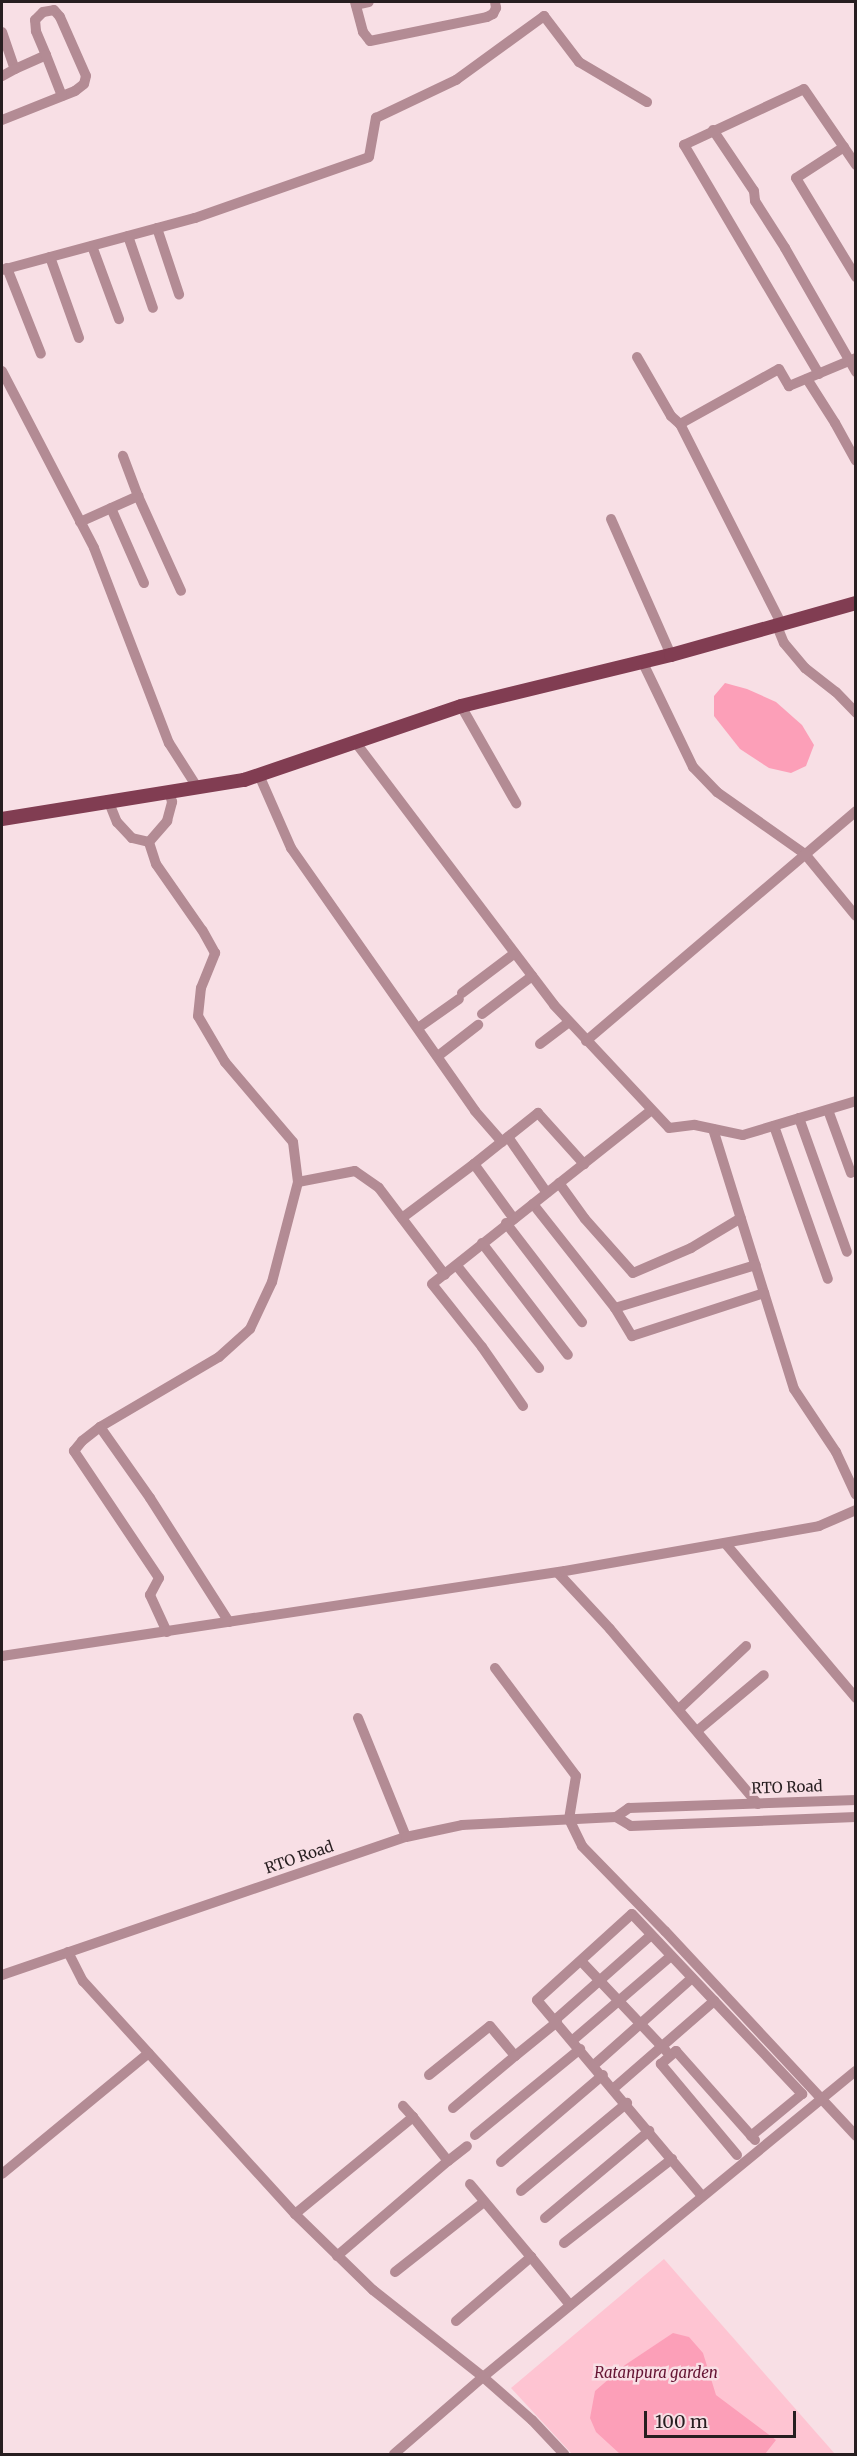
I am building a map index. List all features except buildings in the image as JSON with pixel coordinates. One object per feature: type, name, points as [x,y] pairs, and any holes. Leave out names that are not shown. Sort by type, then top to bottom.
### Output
[{"type":"main road","points":[[2,819],[259,775],[461,706],[671,655],[855,603]]},
{"type":"street","points":[[369,2],[356,3],[363,32],[370,40],[487,17],[493,14],[496,8],[495,2]]},
{"type":"street","points":[[2,120],[62,96],[84,84],[86,76],[60,17],[54,10],[43,12],[35,20],[36,31],[62,96]]},
{"type":"street","points":[[41,354],[4,269],[195,218],[369,157],[376,118],[456,80],[544,16],[579,62],[647,102]]},
{"type":"street","points":[[2,32],[15,69]]},
{"type":"street","points":[[2,76],[46,55]]},
{"type":"street","points":[[819,374],[684,145],[804,89],[855,165]]},
{"type":"street","points":[[713,130],[754,191],[755,201],[852,359],[855,372]]},
{"type":"street","points":[[844,147],[796,178],[855,277]]},
{"type":"street","points":[[157,228],[180,294]]},
{"type":"street","points":[[128,236],[153,308]]},
{"type":"street","points":[[92,246],[119,319]]},
{"type":"street","points":[[50,257],[80,338]]},
{"type":"street","points":[[637,357],[671,416],[680,424],[779,626],[784,643],[805,668],[836,692],[855,713]]},
{"type":"street","points":[[680,424],[779,369],[789,386],[852,359]]},
{"type":"street","points":[[2,371],[94,548],[169,743],[197,787]]},
{"type":"street","points":[[807,379],[835,423],[855,461]]},
{"type":"street","points":[[123,456],[138,496],[181,591]]},
{"type":"street","points":[[80,522],[138,496]]},
{"type":"street","points":[[111,508],[144,583]]},
{"type":"street","points":[[611,519],[671,655]]},
{"type":"street","points":[[642,661],[693,767],[717,792],[805,854],[855,916]]},
{"type":"street","points":[[461,706],[516,803]]},
{"type":"street","points":[[356,743],[514,953],[569,1022],[650,1111],[669,1128],[695,1125],[743,1136],[855,1102]]},
{"type":"street","points":[[259,775],[291,848],[475,1111],[505,1139],[547,1193]]},
{"type":"street","points":[[149,842],[166,821],[172,802],[169,791]]},
{"type":"street","points":[[108,800],[117,822],[132,838],[149,842]]},
{"type":"street","points":[[586,1041],[855,811]]},
{"type":"street","points":[[149,842],[156,864],[202,930],[215,953],[201,988],[198,1016],[225,1062],[293,1142],[298,1182],[272,1282],[250,1329],[219,1357],[100,1427],[81,1441],[74,1451],[159,1578],[150,1595],[167,1632]]},
{"type":"street","points":[[418,1028],[514,953]]},
{"type":"street","points":[[438,1056],[532,976]]},
{"type":"street","points":[[540,1044],[569,1022]]},
{"type":"street","points":[[828,1110],[850,1173]]},
{"type":"street","points":[[523,1406],[482,1347],[432,1284],[650,1111]]},
{"type":"street","points":[[402,1218],[538,1113],[584,1164]]},
{"type":"street","points":[[799,1118],[847,1252]]},
{"type":"street","points":[[774,1126],[828,1279]]},
{"type":"street","points":[[713,1129],[794,1389],[836,1452],[855,1495]]},
{"type":"street","points":[[474,1164],[510,1221],[582,1322]]},
{"type":"street","points":[[298,1182],[355,1171],[380,1188],[445,1275]]},
{"type":"street","points":[[559,1183],[585,1219],[633,1273],[691,1248],[741,1218]]},
{"type":"street","points":[[533,1204],[615,1308],[632,1336],[764,1293]]},
{"type":"street","points":[[482,1243],[568,1355]]},
{"type":"street","points":[[615,1308],[756,1265]]},
{"type":"street","points":[[457,1266],[539,1368]]},
{"type":"street","points":[[100,1427],[150,1498],[229,1622]]},
{"type":"street","points":[[2,1656],[558,1573],[819,1526],[855,1510]]},
{"type":"street","points":[[725,1543],[855,1698]]},
{"type":"street","points":[[558,1573],[679,1709],[758,1804]]},
{"type":"street","points":[[679,1709],[746,1646]]},
{"type":"street","points":[[495,1668],[576,1776],[569,1819],[582,1846],[855,2136]]},
{"type":"street","points":[[697,1731],[764,1675]]},
{"type":"street","points":[[358,1718],[406,1836]]},
{"type":"street","points":[[836,1817],[837,1800]]},
{"type":"street","name":"RTO Road","points":[[2,1975],[406,1836],[462,1826],[616,1817],[629,1808],[855,1800]]},
{"type":"street","name":"RTO Road","points":[[616,1817],[631,1826],[855,1816]]},
{"type":"street","points":[[702,2196],[627,2103],[537,2000],[632,1914],[802,2094],[751,2136]]},
{"type":"street","points":[[453,2108],[556,2021],[651,1935]]},
{"type":"street","points":[[68,1952],[83,1981],[295,2214],[373,2290],[483,2377],[532,2420],[564,2454]]},
{"type":"street","points":[[476,2135],[577,2045],[619,2001],[671,1956]]},
{"type":"street","points":[[581,1961],[670,2056]]},
{"type":"street","points":[[594,2065],[692,1978]]},
{"type":"street","points":[[614,2088],[714,2001]]},
{"type":"street","points":[[429,2075],[490,2026],[515,2056]]},
{"type":"street","points":[[737,2155],[662,2064],[676,2051],[762,2147]]},
{"type":"street","points":[[2,2174],[148,2053]]},
{"type":"street","points":[[394,2454],[483,2377],[855,2071]]},
{"type":"street","points":[[501,2162],[603,2075]]},
{"type":"street","points":[[521,2191],[627,2103]]},
{"type":"street","points":[[403,2106],[448,2161]]},
{"type":"street","points":[[295,2214],[413,2117]]},
{"type":"street","points":[[545,2218],[649,2131]]},
{"type":"street","points":[[338,2256],[467,2146]]},
{"type":"street","points":[[564,2243],[672,2159]]},
{"type":"street","points":[[470,2184],[570,2305]]},
{"type":"street","points":[[395,2272],[484,2202]]},
{"type":"street","points":[[456,2321],[531,2257]]},
{"type":"green space","name":"Ratanpura garden","points":[[664,2259],[835,2454],[572,2454],[511,2388]]},
{"type":"shaded area","points":[[725,683],[747,689],[776,702],[802,725],[814,745],[806,766],[791,773],[769,768],[740,749],[714,716],[714,696]]},
{"type":"shaded area","points":[[673,2333],[689,2337],[703,2353],[716,2395],[776,2440],[765,2454],[620,2454],[596,2432],[590,2418],[595,2391],[625,2365]]}]
